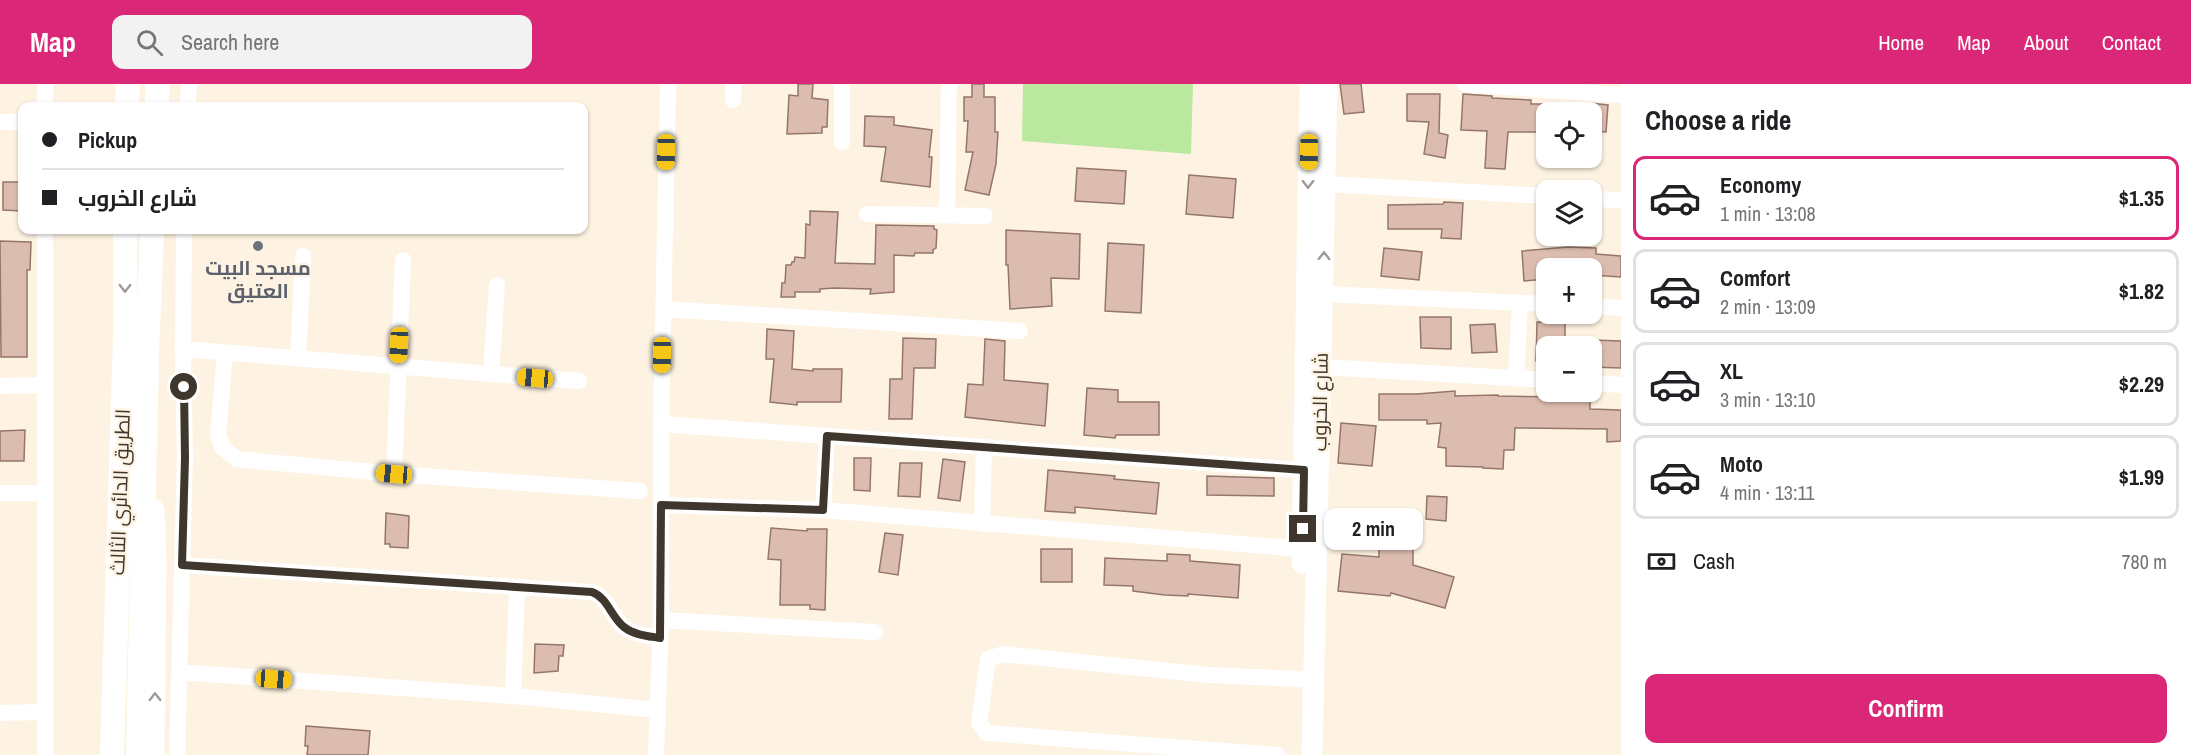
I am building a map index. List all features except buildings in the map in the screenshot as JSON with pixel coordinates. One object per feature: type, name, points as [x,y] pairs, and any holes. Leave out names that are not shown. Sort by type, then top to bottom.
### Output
[{"type":"highway","points":[[128,84],[128,102]]},
{"type":"highway","points":[[157,102],[158,84]]},
{"type":"highway","name":"الطريق الدائري الثالث","points":[[112,755],[125,336],[125,234]]},
{"type":"highway","points":[[138,755],[152,234]]},
{"type":"main road","name":"شارع الخروب","points":[[1299,755],[1310,84]]},
{"type":"main road","name":"شارع الخروب","points":[[1312,755],[1327,84]]},
{"type":"main road","points":[[147,356],[156,562],[154,755]]},
{"type":"main road","points":[[101,755],[105,657],[120,466]]},
{"type":"street","points":[[45,84],[45,102]]},
{"type":"street","points":[[188,102],[189,84]]},
{"type":"street","points":[[656,755],[661,620],[661,424],[668,84]]},
{"type":"street","points":[[842,84],[842,142]]},
{"type":"street","points":[[946,215],[949,84]]},
{"type":"street","points":[[1465,84],[1621,95]]},
{"type":"street","points":[[0,122],[18,122]]},
{"type":"street","points":[[1325,184],[1536,195]]},
{"type":"street","points":[[1602,199],[1621,200]]},
{"type":"street","points":[[867,214],[985,216]]},
{"type":"street","points":[[45,234],[45,755]]},
{"type":"street","points":[[177,755],[185,458],[184,234]]},
{"type":"street","points":[[298,359],[303,256]]},
{"type":"street","points":[[394,474],[403,260]]},
{"type":"street","points":[[491,374],[497,285]]},
{"type":"street","points":[[1323,294],[1536,304]]},
{"type":"street","points":[[1516,379],[1520,303]]},
{"type":"street","points":[[1602,307],[1621,308]]},
{"type":"street","points":[[663,309],[1020,331]]},
{"type":"street","points":[[183,349],[579,381]]},
{"type":"street","points":[[225,353],[218,434],[222,447],[230,456],[242,461],[640,491]]},
{"type":"street","points":[[1321,367],[1536,380]]},
{"type":"street","points":[[1602,384],[1621,385]]},
{"type":"street","points":[[0,386],[45,385]]},
{"type":"street","points":[[661,424],[1304,470]]},
{"type":"street","points":[[823,510],[827,436]]},
{"type":"street","points":[[982,524],[984,447]]},
{"type":"street","points":[[0,493],[45,493]]},
{"type":"street","points":[[661,505],[823,510],[1302,549]]},
{"type":"street","points":[[182,565],[597,594],[626,629],[660,638]]},
{"type":"street","points":[[513,696],[517,588]]},
{"type":"street","points":[[661,620],[875,632]]},
{"type":"street","points":[[1277,755],[987,733],[980,723],[988,659],[1003,654],[1209,675],[1300,679]]},
{"type":"street","points":[[178,672],[513,696],[657,710]]},
{"type":"street","points":[[0,712],[45,712]]},
{"type":"green space","points":[[1023,84],[1193,84],[1191,154],[1022,141]]},
{"type":"place","name":"مسجد البيت العتيق","points":[[258,246]]},
{"type":"route","points":[[184,387],[182,565],[592,592],[602,597],[626,629],[660,638],[661,505],[823,510],[827,436],[1304,470],[1303,529]]}]
